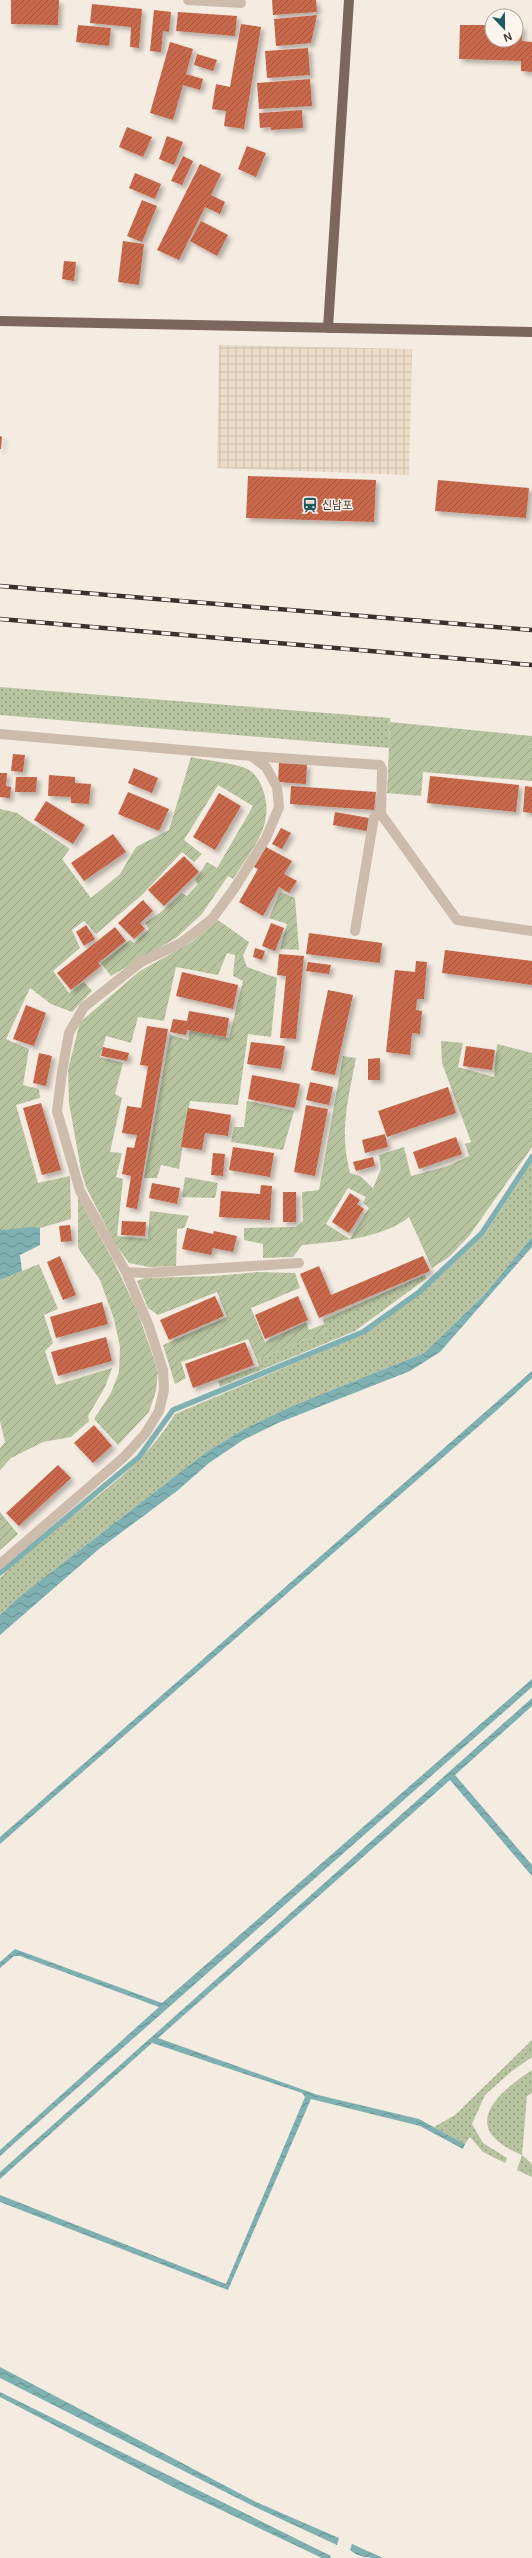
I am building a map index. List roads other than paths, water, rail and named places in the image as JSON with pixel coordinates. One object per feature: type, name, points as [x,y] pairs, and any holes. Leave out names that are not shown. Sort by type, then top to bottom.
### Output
[{"type":"main road","points":[[328,328],[349,0]]},
{"type":"main road","points":[[0,321],[532,332]]},
{"type":"street","points":[[188,0],[241,3]]},
{"type":"street","points":[[0,734],[251,756],[380,765],[382,768],[381,814],[457,920],[532,931]]},
{"type":"street","points":[[0,1564],[124,1457],[145,1434],[159,1411],[164,1390],[162,1370],[149,1326],[126,1272],[80,1191],[57,1111],[69,1033],[84,1007],[141,962],[181,943],[212,919],[234,889],[266,838],[278,806],[277,787],[266,766],[251,756]]},
{"type":"street","points":[[355,931],[374,817],[381,814]]},
{"type":"street","points":[[126,1272],[146,1273],[300,1263]]},
{"type":"water","points":[[33,1227],[40,1228],[40,1245],[20,1255],[22,1271],[0,1280],[0,1230]]},
{"type":"water","points":[[532,1237],[532,1247],[440,1352],[410,1371],[278,1423],[243,1440],[209,1463],[177,1491],[99,1549],[0,1635],[0,1615],[19,1597],[205,1453],[244,1429],[290,1407],[424,1353],[484,1295]]},
{"type":"water","points":[[532,1371],[532,1378],[496,1411],[0,1844],[0,1837]]},
{"type":"water","points":[[532,1679],[532,1687],[0,2156],[0,2150],[159,2007],[20,1956],[14,1956],[0,1968],[0,1962],[15,1949],[162,2003]]},
{"type":"water","points":[[532,1698],[532,1706],[455,1775],[532,1865],[532,1876],[450,1780],[158,2038],[318,2095],[419,2119],[465,2144],[463,2149],[420,2126],[311,2099],[228,2290],[0,2202],[0,2195],[226,2284],[305,2097],[302,2093],[152,2043],[0,2179],[0,2172]]},
{"type":"water","points":[[0,2367],[256,2502],[339,2538],[337,2545],[255,2507],[0,2378]]},
{"type":"water","points":[[0,2392],[331,2556],[330,2558],[322,2558],[177,2489],[0,2397]]},
{"type":"water","points":[[352,2544],[383,2558],[369,2558],[357,2555],[350,2550]]},
{"type":"waterway","points":[[0,1573],[139,1457],[173,1410],[363,1332],[418,1293],[482,1233],[532,1157]]},
{"type":"railway","points":[[0,586],[532,630]]},
{"type":"railway","points":[[0,619],[532,665]]},
{"type":"place","name":"신남포","points":[[310,505]]}]
